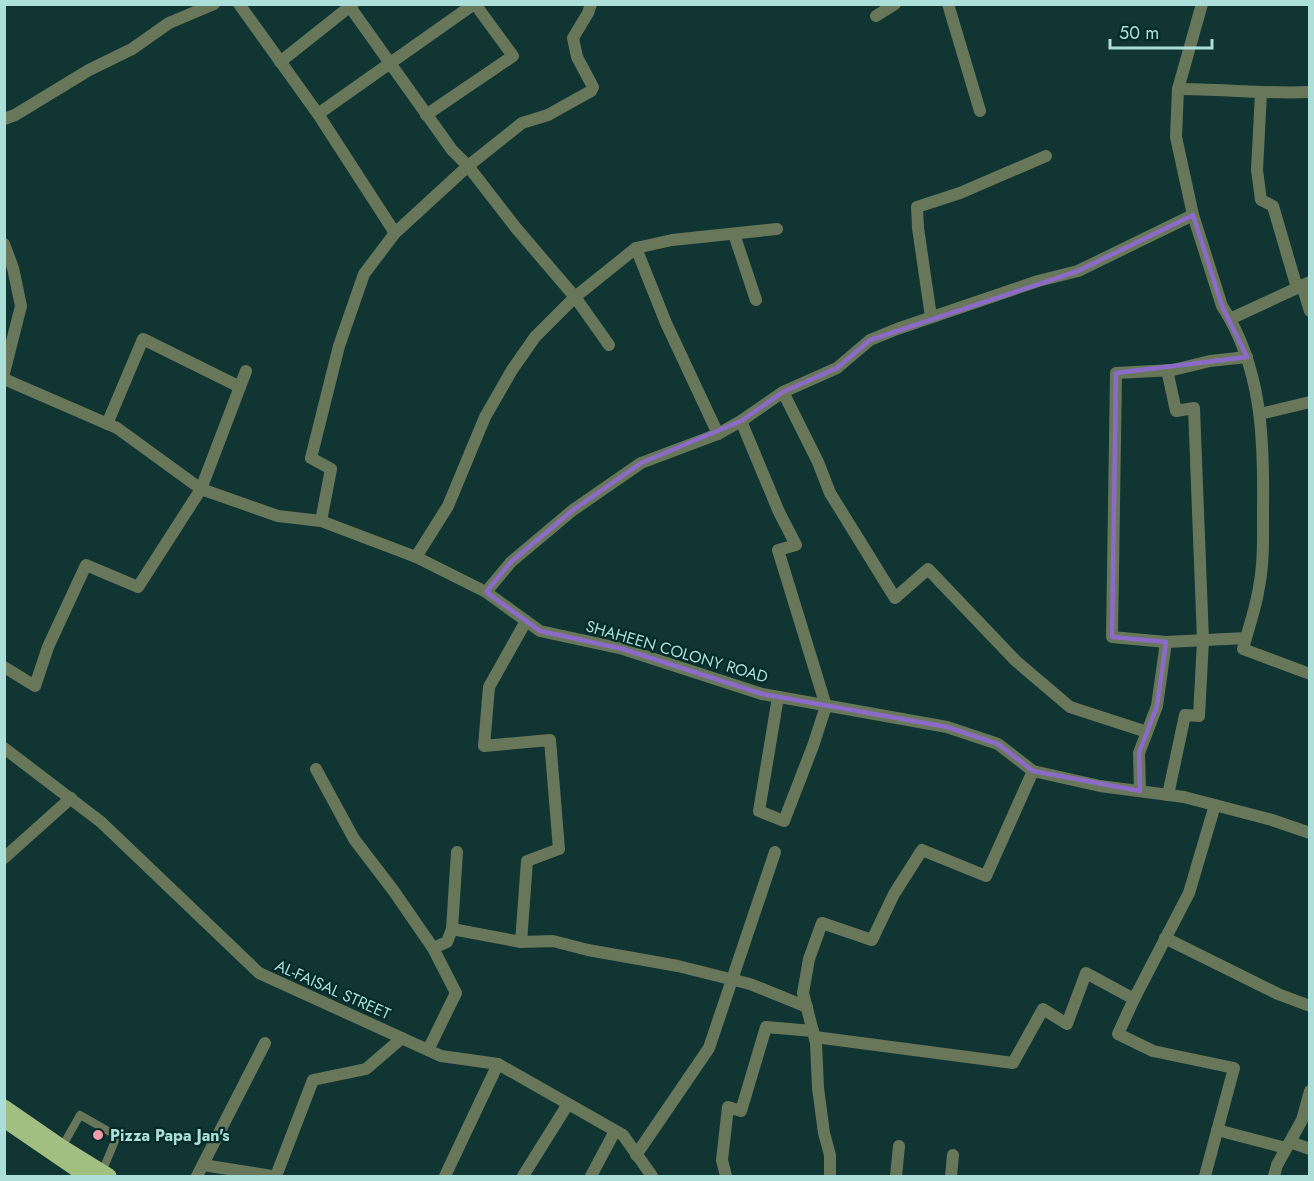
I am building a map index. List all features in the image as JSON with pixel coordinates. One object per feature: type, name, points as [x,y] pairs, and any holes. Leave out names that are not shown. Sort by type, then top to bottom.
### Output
[{"type":"main road","points":[[4,1107],[104,1175]]},
{"type":"main road","points":[[4,1120],[86,1176]]},
{"type":"street","points":[[4,118],[15,115],[89,70],[132,49],[169,23],[214,4]]},
{"type":"street","points":[[239,4],[318,114],[395,233]]},
{"type":"street","points":[[318,114],[474,4],[513,56],[426,115]]},
{"type":"street","points":[[321,521],[331,469],[311,458],[339,346],[364,274],[395,233],[468,166],[522,123],[548,115],[591,91],[593,87],[577,57],[573,38],[591,4]]},
{"type":"street","points":[[876,16],[895,4]]},
{"type":"street","points":[[948,4],[980,111]]},
{"type":"street","points":[[1202,4],[1178,89],[1176,136],[1193,215],[1222,306],[1251,368],[1260,414],[1263,448],[1263,538],[1259,587],[1243,649],[1310,674]]},
{"type":"street","points":[[280,62],[351,6],[452,150],[468,166],[516,228],[575,297],[609,345]]},
{"type":"street","points":[[1178,89],[1220,89],[1261,93],[1310,92]]},
{"type":"street","points":[[1261,93],[1257,170],[1260,200],[1273,206],[1303,285],[1310,311]]},
{"type":"street","points":[[931,317],[917,207],[960,193],[1046,156]]},
{"type":"street","points":[[486,592],[511,562],[573,510],[641,463],[718,434],[741,422],[783,392],[837,368],[870,340],[1038,281],[1078,271],[1193,215]]},
{"type":"street","points":[[416,557],[448,506],[485,417],[512,370],[535,337],[575,297],[636,248],[723,233],[735,234],[777,229]]},
{"type":"street","points":[[735,234],[756,300]]},
{"type":"street","points":[[4,244],[13,268],[21,306],[4,373]]},
{"type":"street","points":[[636,248],[666,323],[718,434]]},
{"type":"street","points":[[1230,319],[1303,285]]},
{"type":"street","points":[[107,424],[143,339],[240,387]]},
{"type":"street","points":[[1246,638],[1166,642],[1112,637],[1116,373],[1167,370],[1210,361],[1247,357]]},
{"type":"street","points":[[4,667],[35,686],[48,647],[86,565],[138,587],[201,489],[246,370]]},
{"type":"street","points":[[1167,370],[1176,411],[1194,408],[1203,640],[1199,716],[1185,715],[1168,795]]},
{"type":"street","name":"SHAHEEN COLONY ROAD","points":[[4,379],[117,428],[201,489],[278,516],[321,521],[416,557],[486,592],[540,631],[623,649],[752,691],[946,728],[998,744],[1033,771],[1100,786],[1168,795],[1215,805],[1310,833]]},
{"type":"street","points":[[783,392],[831,493],[895,598],[928,569],[1016,661],[1070,707],[1147,732]]},
{"type":"street","points":[[1260,414],[1310,402]]},
{"type":"street","points":[[741,422],[779,512],[796,545],[778,550],[825,706],[813,746],[784,820],[759,812],[778,697]]},
{"type":"street","points":[[521,942],[527,861],[560,849],[550,740],[484,746],[489,687],[526,621]]},
{"type":"street","points":[[1140,791],[1139,753],[1157,706],[1166,642]]},
{"type":"street","name":"AL-FAISAL STREET","points":[[4,748],[101,822],[259,973],[441,1056],[498,1064],[622,1135],[652,1176]]},
{"type":"street","points":[[316,769],[354,839],[433,948],[456,993],[428,1050]]},
{"type":"street","points":[[830,1176],[830,1155],[824,1133],[818,1088],[814,1034],[803,993],[809,959],[822,922],[872,940],[894,894],[922,850],[986,876],[1033,771]]},
{"type":"street","points":[[4,858],[71,798]]},
{"type":"street","points":[[1205,1176],[1234,1068],[1153,1052],[1118,1034],[1188,893],[1215,805]]},
{"type":"street","points":[[433,948],[447,942],[452,929],[457,852]]},
{"type":"street","points":[[636,1155],[710,1048],[775,852]]},
{"type":"street","points":[[452,929],[521,942],[553,941],[588,950],[678,966],[750,984],[807,1007]]},
{"type":"street","points":[[1165,938],[1278,994],[1310,1006]]},
{"type":"street","points":[[726,1176],[722,1160],[728,1107],[741,1111],[766,1027],[1013,1063],[1043,1009],[1067,1024],[1086,973],[1134,999]]},
{"type":"street","points":[[265,1043],[200,1171],[274,1176],[313,1080],[366,1069],[402,1038]]},
{"type":"street","points":[[445,1176],[498,1064]]},
{"type":"street","points":[[1274,1176],[1277,1165],[1302,1120],[1310,1091]]},
{"type":"street","points":[[523,1176],[568,1104]]},
{"type":"street","points":[[1217,1130],[1310,1149]]},
{"type":"street","points":[[591,1176],[615,1131]]},
{"type":"street","points":[[896,1176],[898,1146]]},
{"type":"street","points":[[951,1176],[954,1155]]},
{"type":"lane","points":[[62,1147],[80,1115],[117,1136],[104,1175]]},
{"type":"highlighted area","points":[[1193,215],[1222,306],[1247,357],[1116,373],[1112,637],[1166,642],[1157,706],[1139,753],[1140,791],[1033,771],[998,744],[947,727],[762,694],[623,649],[540,631],[486,592],[511,562],[573,510],[641,463],[741,421],[783,392],[837,368],[870,340],[1078,271]]},
{"type":"place","name":"Pizza Papa Jan's","points":[[98,1135]]}]
